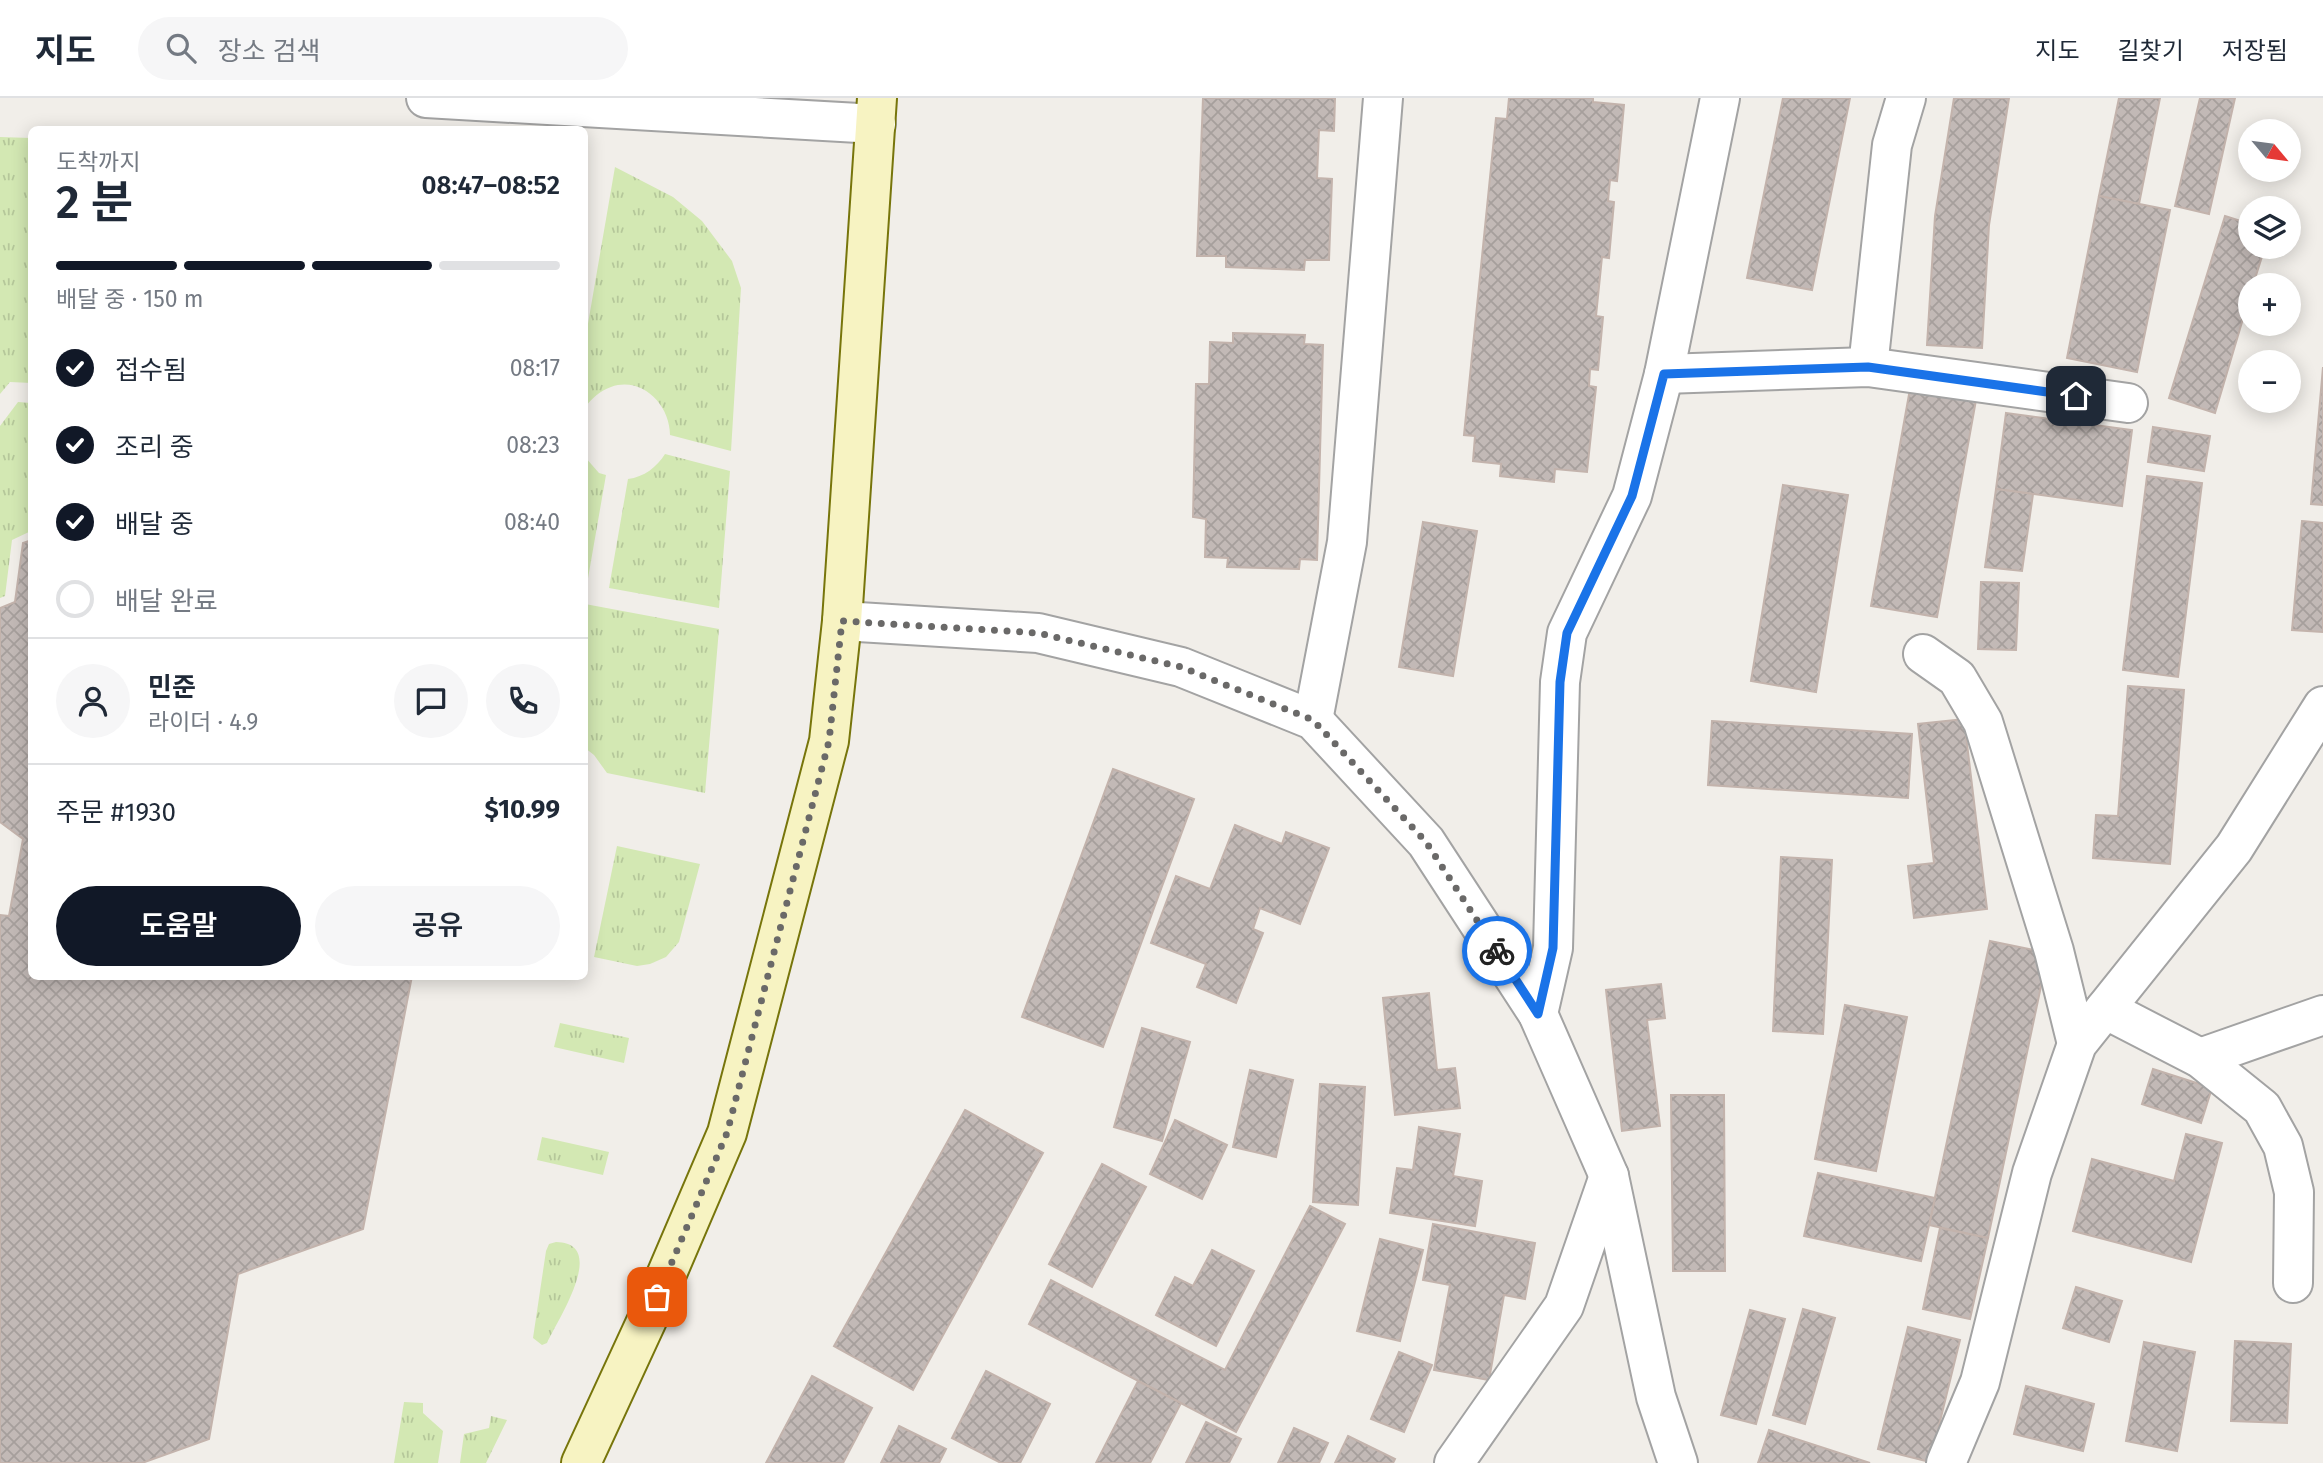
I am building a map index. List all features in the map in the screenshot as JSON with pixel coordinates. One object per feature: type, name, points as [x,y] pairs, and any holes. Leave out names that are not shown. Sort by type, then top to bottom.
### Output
[{"type":"main road","points":[[581,1463],[647,1320],[727,1133],[829,741],[842,621],[877,111]]},
{"type":"street","points":[[426,98],[877,111]]},
{"type":"street","points":[[1313,720],[1347,542],[1384,98]]},
{"type":"street","points":[[1538,1014],[1553,948],[1560,682],[1567,633],[1632,496],[1664,374],[1720,98]]},
{"type":"street","points":[[1868,367],[1892,145],[1906,98]]},
{"type":"street","points":[[1664,374],[1868,367],[2128,403]]},
{"type":"street","points":[[842,621],[1038,633],[1181,667],[1313,720],[1426,842],[1538,1014],[1609,1177],[1656,1396],[1678,1463]]},
{"type":"street","points":[[1923,654],[1957,678],[1983,722],[2054,951],[2077,1044]]},
{"type":"street","points":[[1946,1463],[1980,1382],[2032,1173],[2077,1044],[2234,848],[2323,706]]},
{"type":"street","points":[[2105,1009],[2200,1058],[2262,1108],[2283,1146],[2294,1192],[2292,1283]]},
{"type":"street","points":[[2200,1058],[2323,1016]]},
{"type":"street","points":[[1454,1463],[1564,1306],[1609,1177]]},
{"type":"green space","points":[[0,137],[28,138],[28,383],[10,382],[0,394]]},
{"type":"green space","points":[[615,167],[673,197],[702,221],[732,261],[741,288],[731,451],[670,435],[669,424],[660,404],[643,389],[622,385],[611,387],[588,404],[588,324]]},
{"type":"green space","points":[[18,402],[28,403],[28,532],[12,540],[5,596],[0,598],[0,426]]},
{"type":"green space","points":[[665,454],[730,471],[719,608],[609,588],[628,479],[650,471]]},
{"type":"green space","points":[[588,460],[599,473],[606,475],[588,578]]},
{"type":"green space","points":[[588,605],[719,629],[705,793],[607,773],[588,750]]},
{"type":"green space","points":[[617,846],[700,864],[679,942],[666,957],[650,964],[637,966],[594,957]]},
{"type":"green space","points":[[560,1023],[629,1038],[624,1063],[554,1047]]},
{"type":"green space","points":[[542,1137],[609,1152],[603,1175],[537,1160]]},
{"type":"green space","points":[[556,1242],[571,1246],[578,1255],[579,1268],[569,1301],[547,1343],[542,1345],[533,1338],[546,1251],[549,1244]]},
{"type":"green space","points":[[404,1402],[423,1403],[423,1413],[443,1431],[438,1463],[394,1463]]},
{"type":"green space","points":[[491,1416],[507,1420],[486,1463],[460,1463],[464,1434],[489,1428]]},
{"type":"building","points":[[1203,98],[1335,98],[1334,131],[1319,130],[1317,178],[1332,179],[1329,260],[1305,260],[1304,270],[1226,267],[1226,256],[1197,256]]},
{"type":"building","points":[[1509,98],[1593,98],[1593,102],[1624,105],[1617,181],[1610,180],[1608,201],[1614,202],[1609,258],[1602,257],[1596,316],[1603,317],[1598,370],[1590,369],[1589,386],[1596,387],[1587,472],[1555,469],[1554,482],[1500,476],[1501,464],[1473,461],[1475,436],[1464,435],[1496,118],[1507,119]]},
{"type":"building","points":[[1783,98],[1850,98],[1812,290],[1747,278]]},
{"type":"building","points":[[1954,98],[2009,98],[1989,225],[1982,348],[1927,345],[1935,216]]},
{"type":"building","points":[[2119,98],[2160,98],[2139,204],[2099,196]]},
{"type":"building","points":[[2200,98],[2235,98],[2209,214],[2175,206]]},
{"type":"building","points":[[2099,196],[2170,210],[2137,372],[2067,358]]},
{"type":"building","points":[[2225,216],[2238,220],[2238,259],[2261,259],[2257,273],[2238,273],[2238,335],[2215,413],[2169,398]]},
{"type":"building","points":[[1233,333],[1305,335],[1304,344],[1323,345],[1317,560],[1300,559],[1299,569],[1227,567],[1228,558],[1205,557],[1206,519],[1193,517],[1196,384],[1209,384],[1210,342],[1233,343]]},
{"type":"building","points":[[2323,367],[2323,505],[2311,504]]},
{"type":"building","points":[[1910,389],[1976,400],[1937,617],[1871,606]]},
{"type":"building","points":[[2006,413],[2132,430],[2122,506],[1996,489]]},
{"type":"building","points":[[2153,427],[2210,436],[2204,471],[2148,462]]},
{"type":"building","points":[[2147,476],[2202,483],[2178,677],[2123,670]]},
{"type":"building","points":[[1783,485],[1848,495],[1816,692],[1751,681]]},
{"type":"building","points":[[1996,489],[2033,494],[2022,571],[1985,567]]},
{"type":"building","points":[[2302,521],[2323,523],[2323,632],[2292,630]]},
{"type":"building","points":[[1423,522],[1477,531],[1453,676],[1399,667]]},
{"type":"building","points":[[28,541],[28,980],[411,980],[363,1229],[238,1274],[209,1439],[142,1463],[0,1463],[0,915],[9,916],[23,839],[0,822],[0,608],[15,602],[23,543]]},
{"type":"building","points":[[1981,582],[2019,583],[2016,650],[1978,649]]},
{"type":"building","points":[[2128,686],[2184,690],[2170,864],[2093,858],[2096,815],[2118,816]]},
{"type":"building","points":[[1964,719],[1987,909],[1914,918],[1908,866],[1934,863],[1918,724]]},
{"type":"building","points":[[1712,721],[1912,734],[1908,798],[1708,785]]},
{"type":"building","points":[[1113,769],[1194,799],[1103,1047],[1022,1017]]},
{"type":"building","points":[[1235,825],[1282,844],[1286,832],[1329,848],[1300,924],[1260,908],[1253,929],[1263,933],[1236,1003],[1197,987],[1206,964],[1151,943],[1176,876],[1210,889]]},
{"type":"building","points":[[1781,857],[1832,860],[1823,1034],[1773,1031]]},
{"type":"building","points":[[1990,941],[2048,953],[1988,1238],[1929,1225]]},
{"type":"building","points":[[1661,984],[1665,1018],[1647,1020],[1660,1126],[1622,1131],[1606,990]]},
{"type":"building","points":[[1429,993],[1437,1070],[1455,1068],[1460,1108],[1395,1115],[1383,998]]},
{"type":"building","points":[[1845,1005],[1907,1017],[1876,1171],[1815,1159]]},
{"type":"building","points":[[1142,1028],[1190,1042],[1162,1141],[1114,1127]]},
{"type":"building","points":[[2153,1069],[2212,1088],[2201,1123],[2142,1104]]},
{"type":"building","points":[[1250,1070],[1293,1080],[1276,1157],[1233,1147]]},
{"type":"building","points":[[1320,1084],[1365,1087],[1358,1205],[1313,1202]]},
{"type":"building","points":[[1671,1095],[1724,1095],[1725,1271],[1673,1271]]},
{"type":"building","points":[[965,1110],[1043,1153],[913,1390],[834,1346]]},
{"type":"building","points":[[1175,1120],[1227,1145],[1202,1199],[1150,1174]]},
{"type":"building","points":[[1419,1127],[1460,1134],[1453,1176],[1482,1181],[1475,1226],[1390,1213],[1397,1168],[1413,1170]]},
{"type":"building","points":[[2186,1134],[2222,1143],[2191,1262],[2073,1231],[2092,1159],[2174,1181]]},
{"type":"building","points":[[1102,1164],[1146,1187],[1092,1287],[1049,1264]]},
{"type":"building","points":[[1818,1173],[1935,1198],[1921,1261],[1804,1236]]},
{"type":"building","points":[[1310,1206],[1345,1224],[1236,1432],[1029,1324],[1051,1280],[1225,1370]]},
{"type":"building","points":[[1433,1224],[1535,1243],[1525,1299],[1504,1295],[1489,1380],[1434,1370],[1450,1285],[1423,1280]]},
{"type":"building","points":[[1940,1228],[1988,1238],[1970,1319],[1923,1309]]},
{"type":"building","points":[[1380,1239],[1423,1250],[1400,1341],[1357,1331]]},
{"type":"building","points":[[1212,1250],[1254,1271],[1216,1346],[1156,1315],[1175,1277],[1193,1286]]},
{"type":"building","points":[[2076,1287],[2122,1301],[2109,1342],[2063,1328]]},
{"type":"building","points":[[1803,1309],[1835,1318],[1805,1424],[1773,1415]]},
{"type":"building","points":[[1750,1310],[1785,1319],[1756,1424],[1721,1415]]},
{"type":"building","points":[[1908,1327],[1960,1340],[1930,1462],[1878,1449]]},
{"type":"building","points":[[2235,1341],[2291,1344],[2287,1423],[2231,1421]]},
{"type":"building","points":[[2144,1342],[2195,1352],[2177,1451],[2126,1441]]},
{"type":"building","points":[[1399,1352],[1432,1365],[1404,1432],[1371,1419]]},
{"type":"building","points":[[986,1371],[1050,1404],[1020,1463],[1001,1463],[952,1438]]},
{"type":"building","points":[[812,1376],[872,1408],[843,1463],[766,1463]]},
{"type":"building","points":[[1138,1381],[1181,1403],[1150,1463],[1096,1463]]},
{"type":"building","points":[[2026,1386],[2094,1404],[2083,1451],[2014,1434]]},
{"type":"building","points":[[1206,1422],[1241,1439],[1229,1463],[1186,1463]]},
{"type":"building","points":[[899,1426],[946,1449],[939,1463],[881,1463]]},
{"type":"building","points":[[1294,1428],[1328,1443],[1319,1463],[1278,1463]]},
{"type":"building","points":[[1769,1430],[1870,1463],[1758,1463]]},
{"type":"building","points":[[1348,1436],[1395,1459],[1393,1463],[1335,1463]]},
{"type":"way so far","points":[[657,1297],[727,1133],[829,741],[842,621],[1038,633],[1181,667],[1313,720],[1426,842],[1497,951]]},
{"type":"route","points":[[1497,951],[1538,1014],[1553,948],[1560,682],[1567,633],[1632,496],[1664,374],[1868,367],[2076,396]]}]
